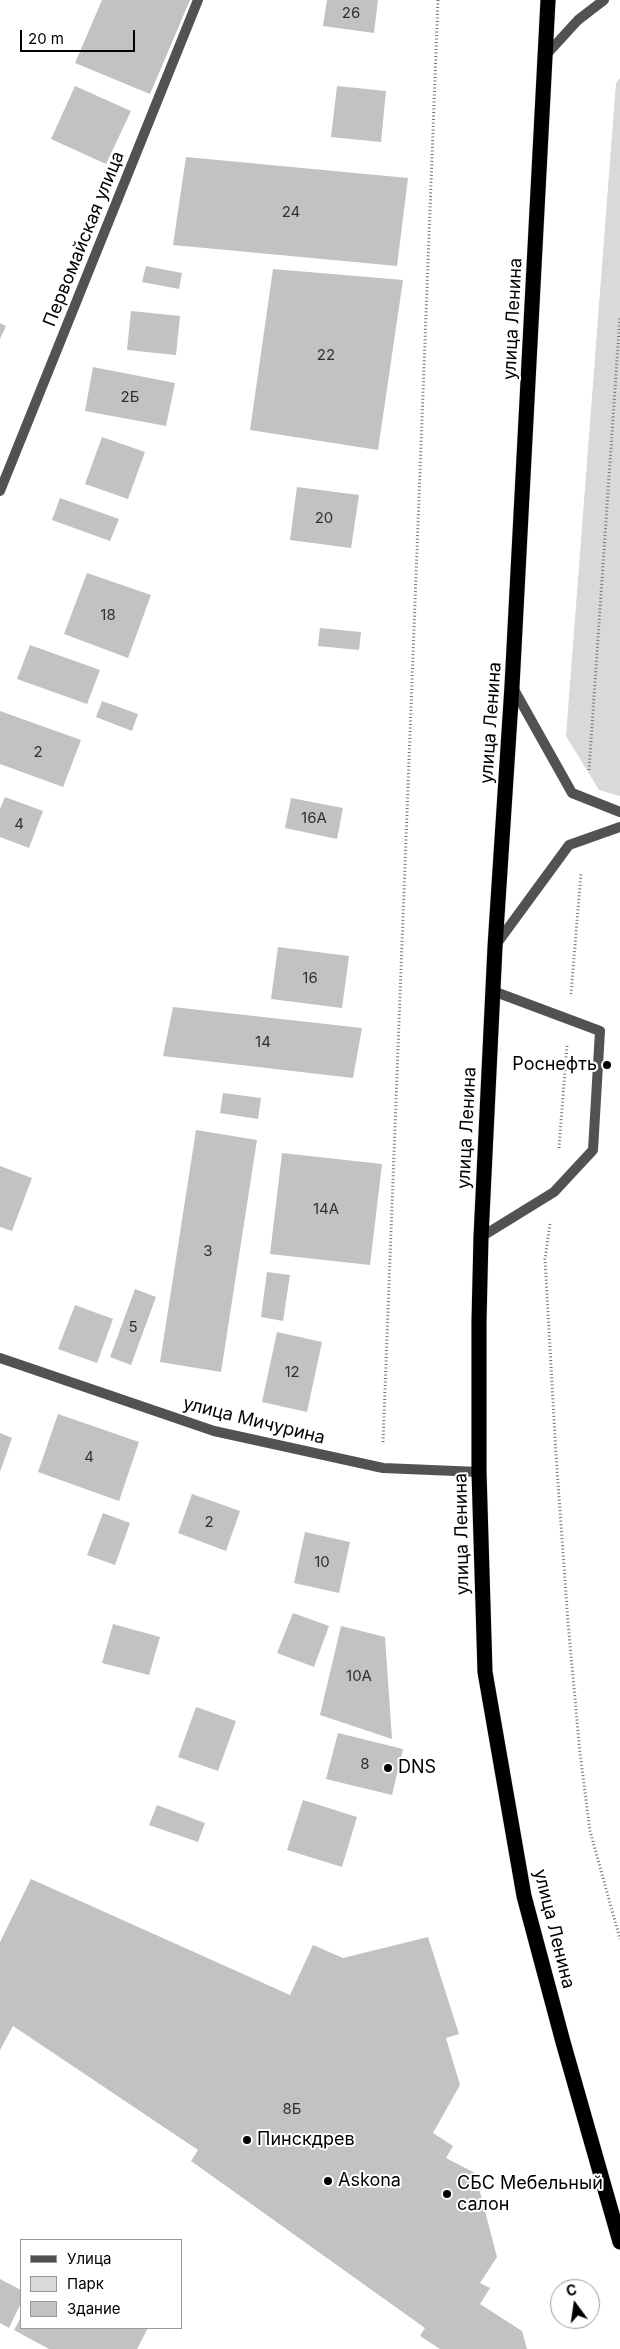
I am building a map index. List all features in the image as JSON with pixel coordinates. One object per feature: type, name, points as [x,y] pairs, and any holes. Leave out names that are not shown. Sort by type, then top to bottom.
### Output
[{"type":"highway","name":"улица Ленина","points":[[548,0],[512,686],[495,947],[481,1237],[479,1321],[480,1472],[485,1672],[524,1896],[619,2239]]},
{"type":"street","name":"Первомайская улица","points":[[0,491],[198,0]]},
{"type":"street","points":[[546,55],[578,20],[604,0]]},
{"type":"street","points":[[512,686],[572,793],[620,812]]},
{"type":"street","points":[[495,947],[569,845],[620,827]]},
{"type":"street","points":[[481,1237],[554,1192],[593,1150],[600,1031],[493,991]]},
{"type":"street","name":"улица Мичурина","points":[[0,1358],[214,1431],[382,1468],[480,1472]]},
{"type":"path","points":[[382,1468],[438,0]]},
{"type":"green space","points":[[620,78],[620,796],[599,790],[566,736],[616,83]]},
{"type":"building","points":[[102,0],[190,0],[150,94],[75,63]]},
{"type":"building","points":[[327,0],[378,0],[374,33],[323,26]]},
{"type":"building","points":[[75,86],[131,111],[106,164],[51,139]]},
{"type":"building","points":[[337,86],[386,91],[381,142],[331,137]]},
{"type":"building","points":[[186,157],[408,178],[397,266],[173,245]]},
{"type":"building","points":[[146,266],[182,273],[179,289],[142,282]]},
{"type":"building","points":[[273,269],[403,280],[378,450],[250,430]]},
{"type":"building","points":[[131,311],[180,316],[176,355],[127,350]]},
{"type":"building","points":[[0,323],[6,326],[0,339]]},
{"type":"building","points":[[93,367],[175,383],[166,426],[85,411]]},
{"type":"building","points":[[102,437],[145,452],[128,499],[85,484]]},
{"type":"building","points":[[297,487],[359,495],[351,548],[290,540]]},
{"type":"building","points":[[60,498],[119,519],[110,541],[52,520]]},
{"type":"building","points":[[87,573],[151,595],[128,658],[64,634]]},
{"type":"building","points":[[320,628],[361,632],[359,650],[318,646]]},
{"type":"building","points":[[30,645],[100,670],[87,704],[17,679]]},
{"type":"building","points":[[102,701],[138,714],[132,731],[96,717]]},
{"type":"building","points":[[0,711],[81,740],[63,787],[0,764]]},
{"type":"building","points":[[5,797],[43,811],[29,848],[0,837],[0,809]]},
{"type":"building","points":[[291,798],[343,808],[337,839],[285,828]]},
{"type":"building","points":[[278,947],[349,956],[342,1008],[271,999]]},
{"type":"building","points":[[173,1007],[362,1028],[353,1078],[163,1056]]},
{"type":"building","points":[[223,1093],[261,1098],[258,1119],[220,1113]]},
{"type":"building","points":[[196,1130],[257,1140],[221,1372],[160,1362]]},
{"type":"building","points":[[282,1153],[382,1164],[370,1265],[270,1254]]},
{"type":"building","points":[[0,1166],[32,1178],[12,1231],[0,1227]]},
{"type":"building","points":[[267,1272],[290,1275],[283,1321],[261,1317]]},
{"type":"building","points":[[135,1289],[156,1297],[131,1365],[110,1357]]},
{"type":"building","points":[[75,1305],[113,1319],[97,1363],[58,1349]]},
{"type":"building","points":[[277,1332],[322,1342],[307,1412],[262,1402]]},
{"type":"building","points":[[58,1414],[139,1442],[119,1501],[38,1472]]},
{"type":"building","points":[[0,1433],[12,1438],[0,1472]]},
{"type":"building","points":[[192,1494],[240,1511],[226,1551],[178,1533]]},
{"type":"building","points":[[103,1513],[130,1523],[115,1565],[87,1555]]},
{"type":"building","points":[[305,1532],[350,1542],[339,1593],[294,1583]]},
{"type":"building","points":[[293,1613],[329,1626],[314,1667],[277,1653]]},
{"type":"building","points":[[113,1624],[160,1637],[149,1675],[102,1663]]},
{"type":"building","points":[[341,1626],[385,1637],[392,1739],[320,1715]]},
{"type":"building","points":[[196,1707],[236,1721],[218,1771],[178,1757]]},
{"type":"building","points":[[338,1733],[403,1749],[392,1795],[326,1779]]},
{"type":"building","points":[[303,1800],[357,1817],[342,1867],[287,1850]]},
{"type":"building","points":[[157,1805],[205,1823],[198,1842],[149,1825]]},
{"type":"building","points":[[31,1879],[290,1995],[313,1945],[343,1958],[428,1937],[459,2034],[446,2038],[460,2085],[433,2133],[453,2146],[446,2158],[475,2173],[497,2257],[480,2283],[490,2288],[480,2304],[522,2331],[527,2349],[440,2349],[420,2336],[425,2328],[191,2161],[198,2150],[13,2026],[0,2050],[0,1942]]},
{"type":"building","points":[[0,2279],[20,2289],[20,2305],[9,2328],[0,2323]]},
{"type":"building","points":[[20,2319],[20,2329],[147,2329],[137,2349],[49,2349],[14,2330]]},
{"type":"place","name":"Роснефть","points":[[607,1065]]},
{"type":"place","name":"DNS","points":[[388,1768]]},
{"type":"place","name":"Пинскдрев","points":[[247,2140]]},
{"type":"place","name":"Askona","points":[[328,2181]]},
{"type":"place","name":"СБС Мебельный салон","points":[[447,2194]]}]
